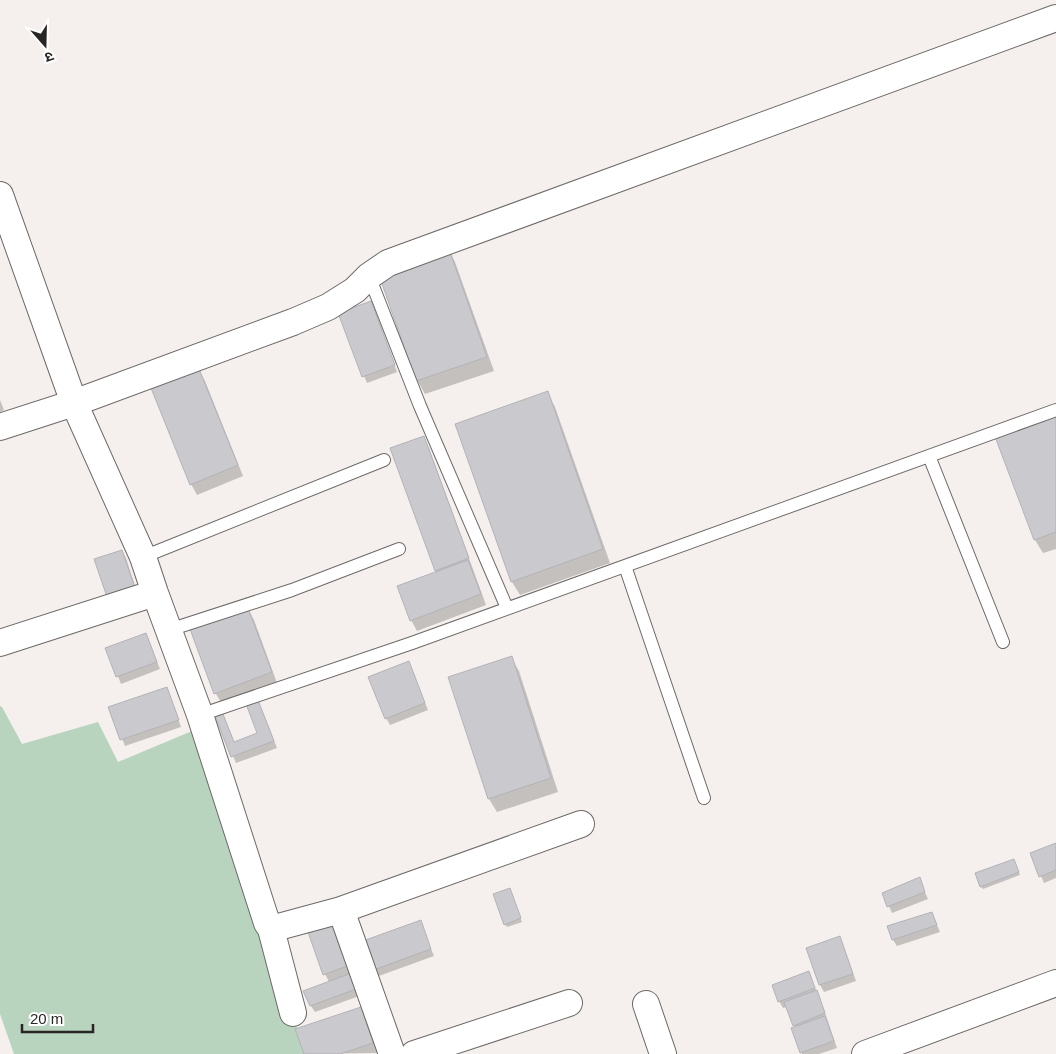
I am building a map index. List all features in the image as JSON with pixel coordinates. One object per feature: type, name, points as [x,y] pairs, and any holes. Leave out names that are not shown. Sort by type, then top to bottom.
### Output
[{"type":"street","points":[[0,427],[293,322],[355,290],[369,276],[388,263],[1056,18]]},
{"type":"street","points":[[0,195],[74,402],[143,557],[200,715],[246,862],[267,923],[271,929],[293,1013]]},
{"type":"street","points":[[0,644],[155,593]]},
{"type":"street","points":[[271,929],[342,910],[581,824]]},
{"type":"street","points":[[342,910],[392,1054]]},
{"type":"street","points":[[865,1054],[1056,983]]},
{"type":"street","points":[[414,1054],[569,1003]]},
{"type":"street","points":[[646,1004],[662,1054]]},
{"type":"lane","points":[[369,276],[420,406],[507,608]]},
{"type":"lane","points":[[200,715],[412,643],[1056,410]]},
{"type":"lane","points":[[929,456],[1003,642]]},
{"type":"lane","points":[[143,557],[384,460]]},
{"type":"lane","points":[[169,630],[292,590],[399,549]]},
{"type":"lane","points":[[625,566],[704,798]]},
{"type":"green space","points":[[0,706],[22,744],[98,722],[118,762],[192,731],[267,930],[305,1054],[14,1054],[0,1014]]},
{"type":"building","points":[[448,246],[487,357],[416,381],[379,275]]},
{"type":"building","points":[[371,301],[395,365],[362,377],[338,313]]},
{"type":"building","points":[[199,369],[238,465],[190,485],[151,388]]},
{"type":"building","points":[[548,391],[603,549],[511,582],[455,424]]},
{"type":"building","points":[[1056,411],[1056,532],[1034,540],[994,434]]},
{"type":"building","points":[[424,436],[469,558],[435,571],[390,448]]},
{"type":"building","points":[[122,550],[135,588],[107,597],[94,559]]},
{"type":"building","points":[[468,560],[481,594],[410,621],[397,586]]},
{"type":"building","points":[[248,608],[272,672],[214,694],[190,629]]},
{"type":"building","points":[[146,633],[157,662],[116,677],[105,648]]},
{"type":"building","points":[[512,656],[551,778],[488,799],[448,677]]},
{"type":"building","points":[[409,661],[425,703],[385,719],[368,677]]},
{"type":"building","points":[[167,687],[179,720],[120,740],[108,707]]},
{"type":"building","points":[[258,700],[274,741],[231,757],[215,716],[223,714],[234,742],[257,733],[246,704]]},
{"type":"building","points":[[1056,843],[1056,870],[1039,877],[1030,853]]},
{"type":"building","points":[[1014,859],[1019,872],[980,887],[975,873]]},
{"type":"building","points":[[920,877],[925,892],[887,907],[882,893]]},
{"type":"building","points":[[510,888],[521,918],[504,925],[493,894]]},
{"type":"building","points":[[932,912],[937,925],[892,940],[887,926]]},
{"type":"building","points":[[421,920],[431,949],[371,971],[360,942]]},
{"type":"building","points":[[332,924],[347,966],[323,975],[308,932]]},
{"type":"building","points":[[840,936],[853,974],[819,985],[806,948]]},
{"type":"building","points":[[809,971],[815,988],[778,1002],[772,985]]},
{"type":"building","points":[[354,972],[359,988],[310,1006],[303,991]]},
{"type":"building","points":[[817,990],[825,1013],[793,1026],[784,1002]]},
{"type":"building","points":[[361,1007],[373,1043],[340,1054],[304,1054],[295,1029]]},
{"type":"building","points":[[825,1016],[834,1041],[800,1053],[791,1028]]}]
